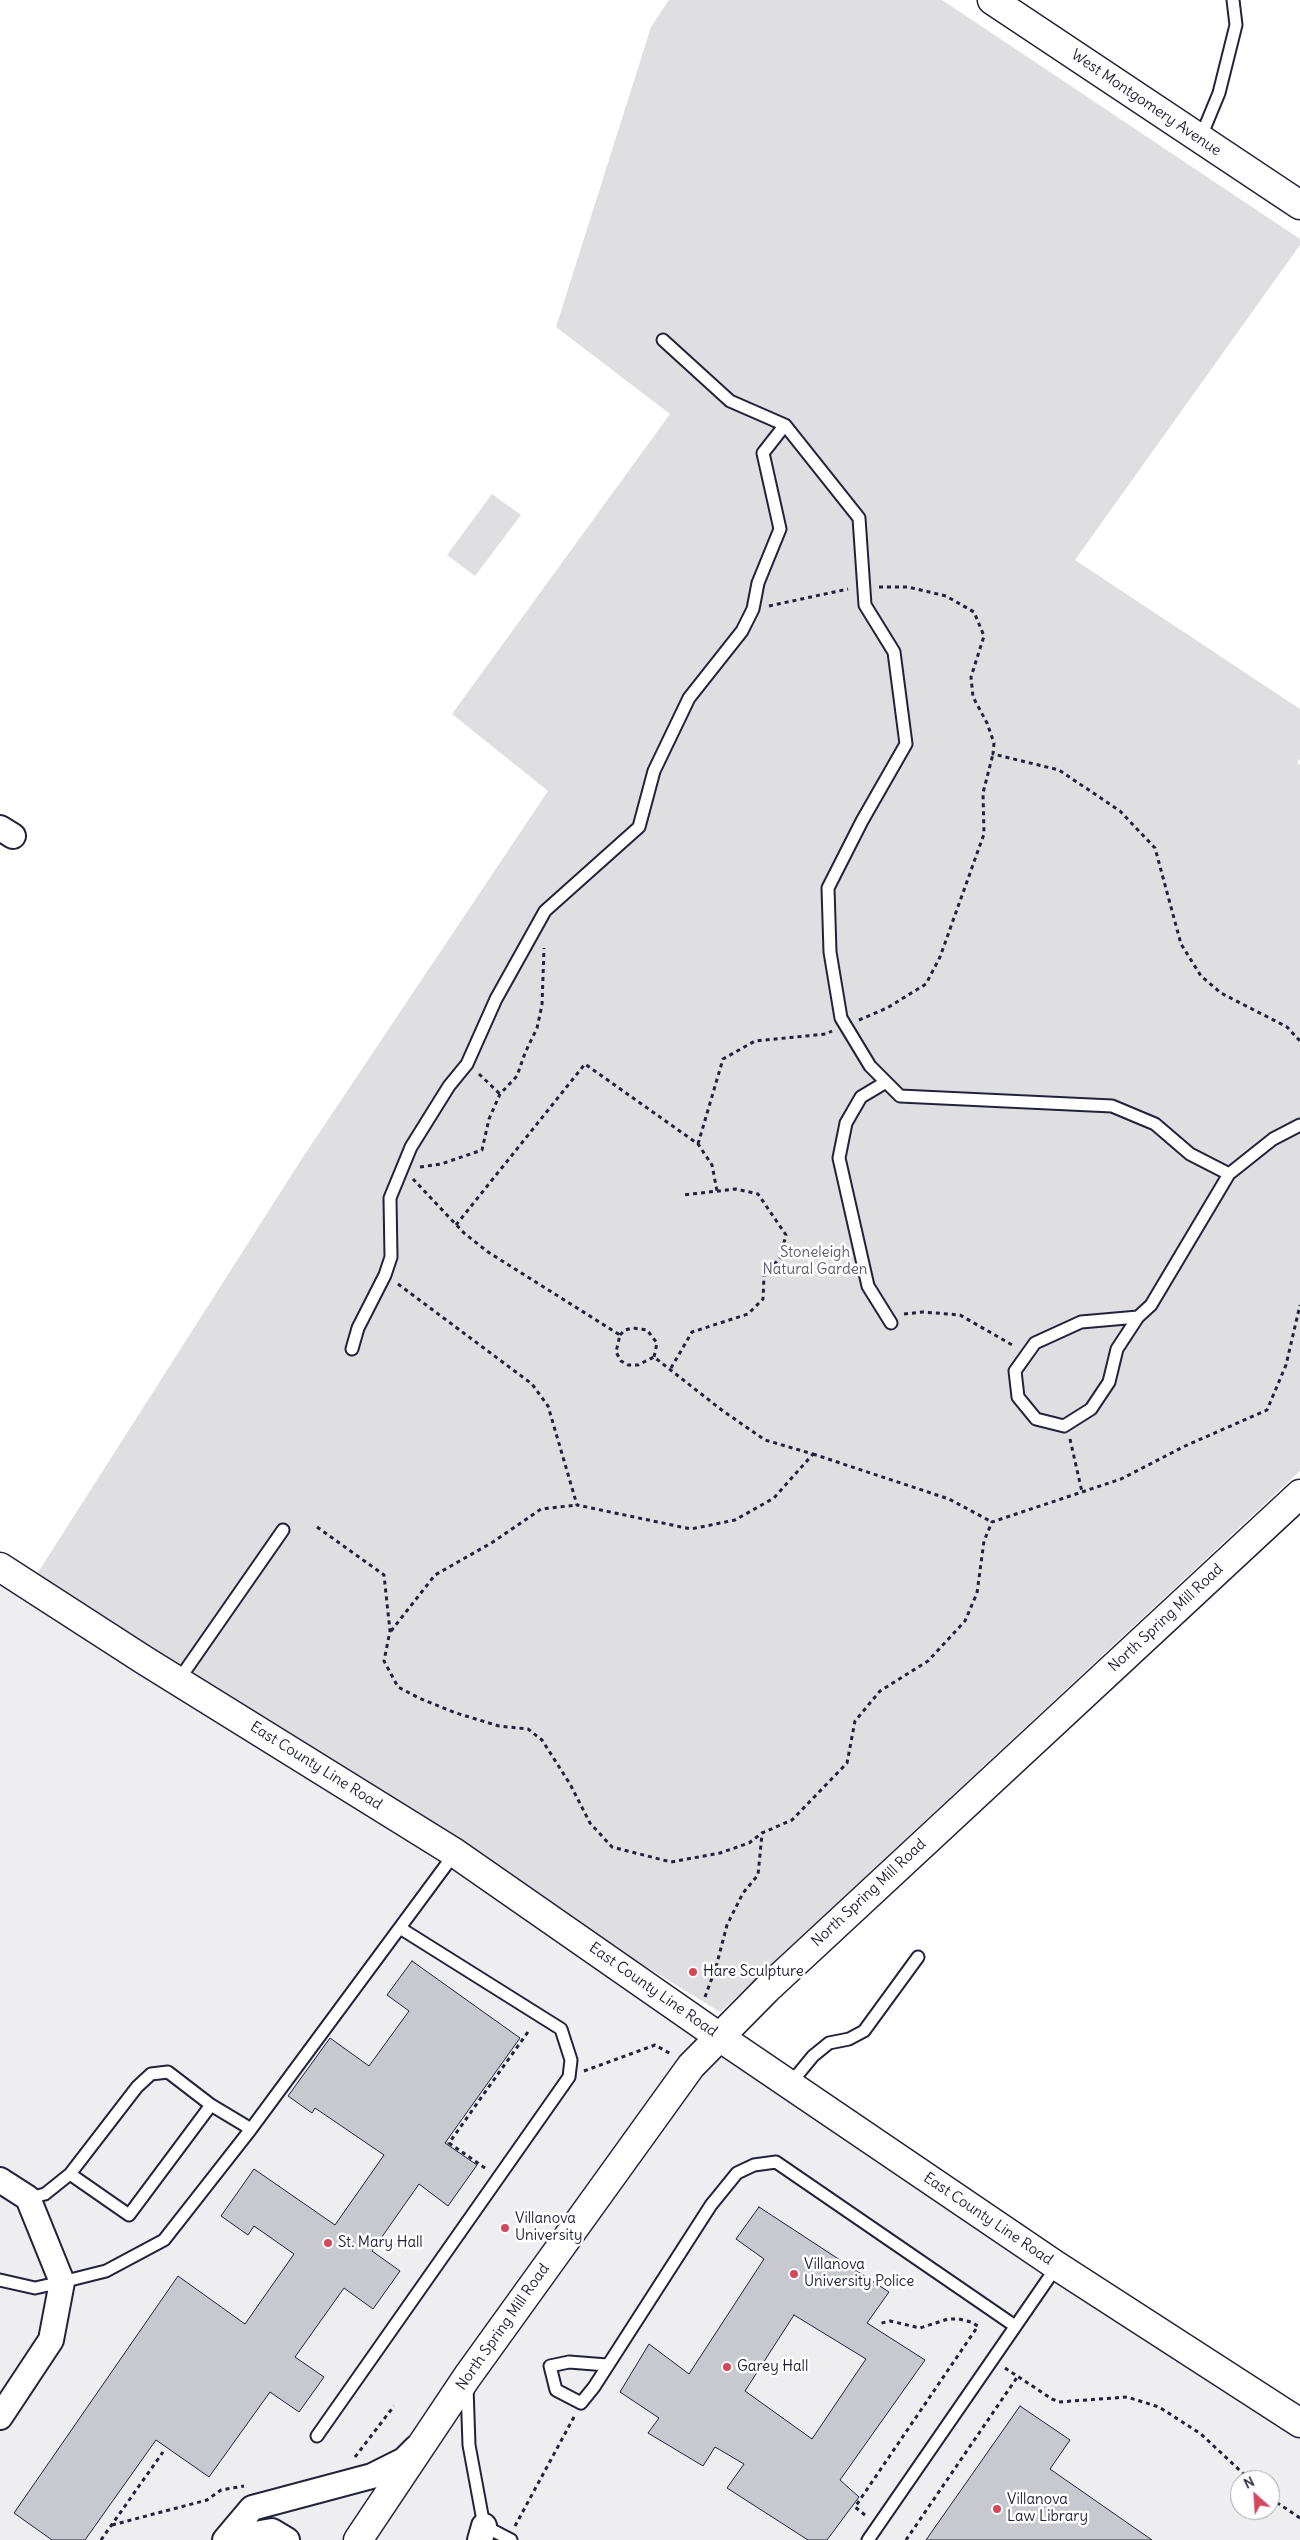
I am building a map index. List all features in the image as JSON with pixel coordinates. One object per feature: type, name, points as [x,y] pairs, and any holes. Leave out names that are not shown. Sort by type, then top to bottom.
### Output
[{"type":"main road","name":"West Montgomery Avenue","points":[[992,0],[1300,205]]},
{"type":"main road","name":"North Spring Mill Road","points":[[358,2540],[467,2377],[644,2129],[691,2066],[718,2036],[1300,1494]]},
{"type":"main road","name":"East County Line Road","points":[[0,1567],[178,1681],[455,1853],[718,2036],[1058,2266],[1300,2423]]},
{"type":"street","points":[[0,2180],[28,2198],[62,2282],[51,2340],[0,2418]]},
{"type":"street","points":[[226,2540],[252,2508],[372,2476],[404,2460],[426,2438]]},
{"type":"street","points":[[226,2540],[272,2531],[288,2540]]},
{"type":"lane","points":[[1200,139],[1219,93],[1236,25],[1233,0]]},
{"type":"lane","points":[[662,340],[730,401],[785,424],[859,518],[865,605],[894,652],[906,744],[862,821],[828,888],[830,952],[841,1018],[870,1066],[900,1096],[1112,1106],[1155,1124],[1190,1154],[1229,1174]]},
{"type":"lane","points":[[352,1349],[358,1328],[386,1275],[391,1257],[390,1198],[410,1147],[449,1086],[468,1064],[496,999],[545,911],[639,827],[654,771],[689,698],[742,631],[753,609],[758,583],[780,529],[763,453],[785,424]]},
{"type":"lane","points":[[886,1082],[861,1098],[846,1123],[839,1158],[868,1286],[895,1319]]},
{"type":"lane","points":[[1138,1316],[1081,1322],[1035,1343],[1015,1371],[1018,1397],[1036,1419],[1064,1426],[1091,1410],[1109,1382],[1117,1349],[1138,1316],[1151,1305],[1229,1174],[1273,1139],[1300,1125]]},
{"type":"lane","points":[[178,1681],[283,1530]]},
{"type":"lane","points":[[0,2280],[36,2288],[62,2282],[106,2271],[164,2240],[251,2130],[455,1853]]},
{"type":"lane","points":[[317,2436],[569,2077],[571,2060],[561,2028],[400,1928]]},
{"type":"lane","points":[[790,2084],[813,2056],[829,2043],[849,2038],[864,2031],[918,1956]]},
{"type":"lane","points":[[28,2198],[45,2194],[70,2174],[136,2087],[151,2074],[168,2072],[211,2105],[251,2130]]},
{"type":"lane","points":[[70,2174],[129,2215],[211,2105]]},
{"type":"lane","points":[[607,2365],[569,2362],[550,2366],[556,2390],[581,2403],[607,2365],[711,2205],[737,2173],[754,2165],[776,2162],[1015,2326]]},
{"type":"lane","points":[[868,2540],[1058,2266]]},
{"type":"lane","points":[[467,2377],[469,2445],[482,2533],[510,2539]]},
{"type":"path","points":[[698,1144],[723,1059],[755,1041],[826,1034],[887,1008],[926,984],[946,941],[984,834],[983,793],[993,754],[994,743],[987,722],[973,697],[971,677],[984,636],[974,612],[946,596],[908,587],[864,587],[753,609]]},
{"type":"path","points":[[993,754],[1059,770],[1120,811],[1155,848],[1181,944],[1201,976],[1221,993],[1287,1027],[1300,1041]]},
{"type":"path","points":[[545,911],[542,1005],[537,1028],[525,1053],[518,1076],[500,1094],[489,1119],[482,1150],[440,1164],[419,1167],[410,1176],[456,1225],[488,1252],[620,1335]]},
{"type":"path","points":[[468,1064],[500,1094]]},
{"type":"path","points":[[456,1225],[585,1064],[698,1144],[712,1165],[717,1191]]},
{"type":"path","points":[[671,1368],[692,1332],[748,1314],[763,1299],[764,1276],[780,1258],[786,1235],[758,1194],[736,1189],[683,1195]]},
{"type":"path","points":[[386,1275],[532,1384],[548,1406],[577,1505]]},
{"type":"path","points":[[654,1357],[765,1440],[949,1498],[992,1522],[1122,1479],[1185,1446],[1267,1410],[1286,1365],[1300,1305]]},
{"type":"path","points":[[895,1319],[923,1312],[960,1315],[1013,1345],[1025,1357]]},
{"type":"path","points":[[633,1328],[647,1330],[657,1343],[654,1357],[638,1365],[628,1365],[621,1361],[616,1352],[620,1335],[625,1330],[633,1328]]},
{"type":"path","points":[[1064,1426],[1073,1445],[1082,1492]]},
{"type":"path","points":[[390,1631],[435,1575],[493,1542],[541,1508],[577,1505],[691,1530],[735,1520],[774,1498],[813,1454]]},
{"type":"path","points":[[317,1527],[384,1575],[390,1631],[384,1661],[398,1687],[456,1713],[498,1726],[528,1729],[542,1740],[570,1784],[590,1823],[612,1847],[671,1862],[720,1854],[749,1843],[762,1833],[792,1820],[847,1763],[855,1721],[880,1691],[928,1661],[965,1621],[977,1593],[984,1541],[992,1522]]},
{"type":"path","points":[[696,2020],[716,1967],[727,1926],[743,1893],[758,1875],[762,1833]]},
{"type":"path","points":[[498,2177],[449,2143],[540,2015]]},
{"type":"path","points":[[569,2077],[655,2045],[691,2066]]},
{"type":"path","points":[[861,2522],[865,2515],[856,2507],[978,2326],[972,2322],[959,2319],[948,2319],[920,2328],[890,2321],[878,2324]]},
{"type":"path","points":[[992,2359],[1059,2402],[1127,2397],[1159,2407],[1207,2439],[1240,2470]]},
{"type":"path","points":[[906,2540],[1018,2376]]},
{"type":"path","points":[[510,2539],[581,2403]]},
{"type":"path","points":[[351,2462],[394,2406]]},
{"type":"path","points":[[102,2540],[163,2452]]},
{"type":"path","points":[[112,2525],[207,2500],[221,2490],[247,2485]]},
{"type":"path","points":[[1280,2505],[1300,2518]]},
{"type":"shaded area","name":"Villanova University","points":[[0,1571],[1300,2420],[1300,2540],[0,2540]]},
{"type":"green space","name":"Stoneleigh Natural Garden","points":[[669,0],[942,0],[1300,239],[1300,245],[1075,560],[1300,709],[1300,759],[1297,763],[1300,765],[1300,1471],[720,2012],[555,1911],[37,1574],[303,1157],[548,791],[452,714],[670,414],[556,327],[651,27]]},
{"type":"green space","points":[[492,494],[521,515],[475,576],[447,555]]},
{"type":"building","name":"St. Mary Hall","points":[[412,1961],[520,2038],[445,2143],[477,2165],[448,2206],[419,2184],[372,2251],[400,2271],[373,2309],[344,2288],[295,2357],[324,2377],[299,2412],[270,2392],[209,2477],[156,2440],[85,2540],[52,2540],[14,2513],[178,2276],[245,2324],[294,2254],[254,2226],[248,2235],[221,2216],[254,2169],[335,2225],[384,2155],[315,2108],[312,2113],[288,2096],[330,2038],[369,2066],[409,2011],[387,1995]]},
{"type":"building","name":"Garey Hall","points":[[759,2207],[889,2292],[867,2323],[925,2360],[840,2480],[859,2497],[827,2540],[808,2540],[727,2488],[744,2464],[715,2447],[703,2466],[648,2433],[659,2418],[620,2392],[649,2344],[689,2374],[764,2259],[736,2239]],"holes":[[[794,2315],[866,2359],[812,2439],[745,2391]]]},
{"type":"building","points":[[1020,2406],[1070,2440],[1050,2469],[1152,2540],[926,2540]]},
{"type":"place","name":"Hare Sculpture","points":[[693,1972]]},
{"type":"place","name":"Villanova University","points":[[505,2228]]},
{"type":"place","name":"St. Mary Hall","points":[[328,2243]]},
{"type":"place","name":"Villanova University Police","points":[[794,2274]]},
{"type":"place","name":"Garey Hall","points":[[727,2367]]},
{"type":"place","name":"Villanova Law Library","points":[[997,2509]]}]
